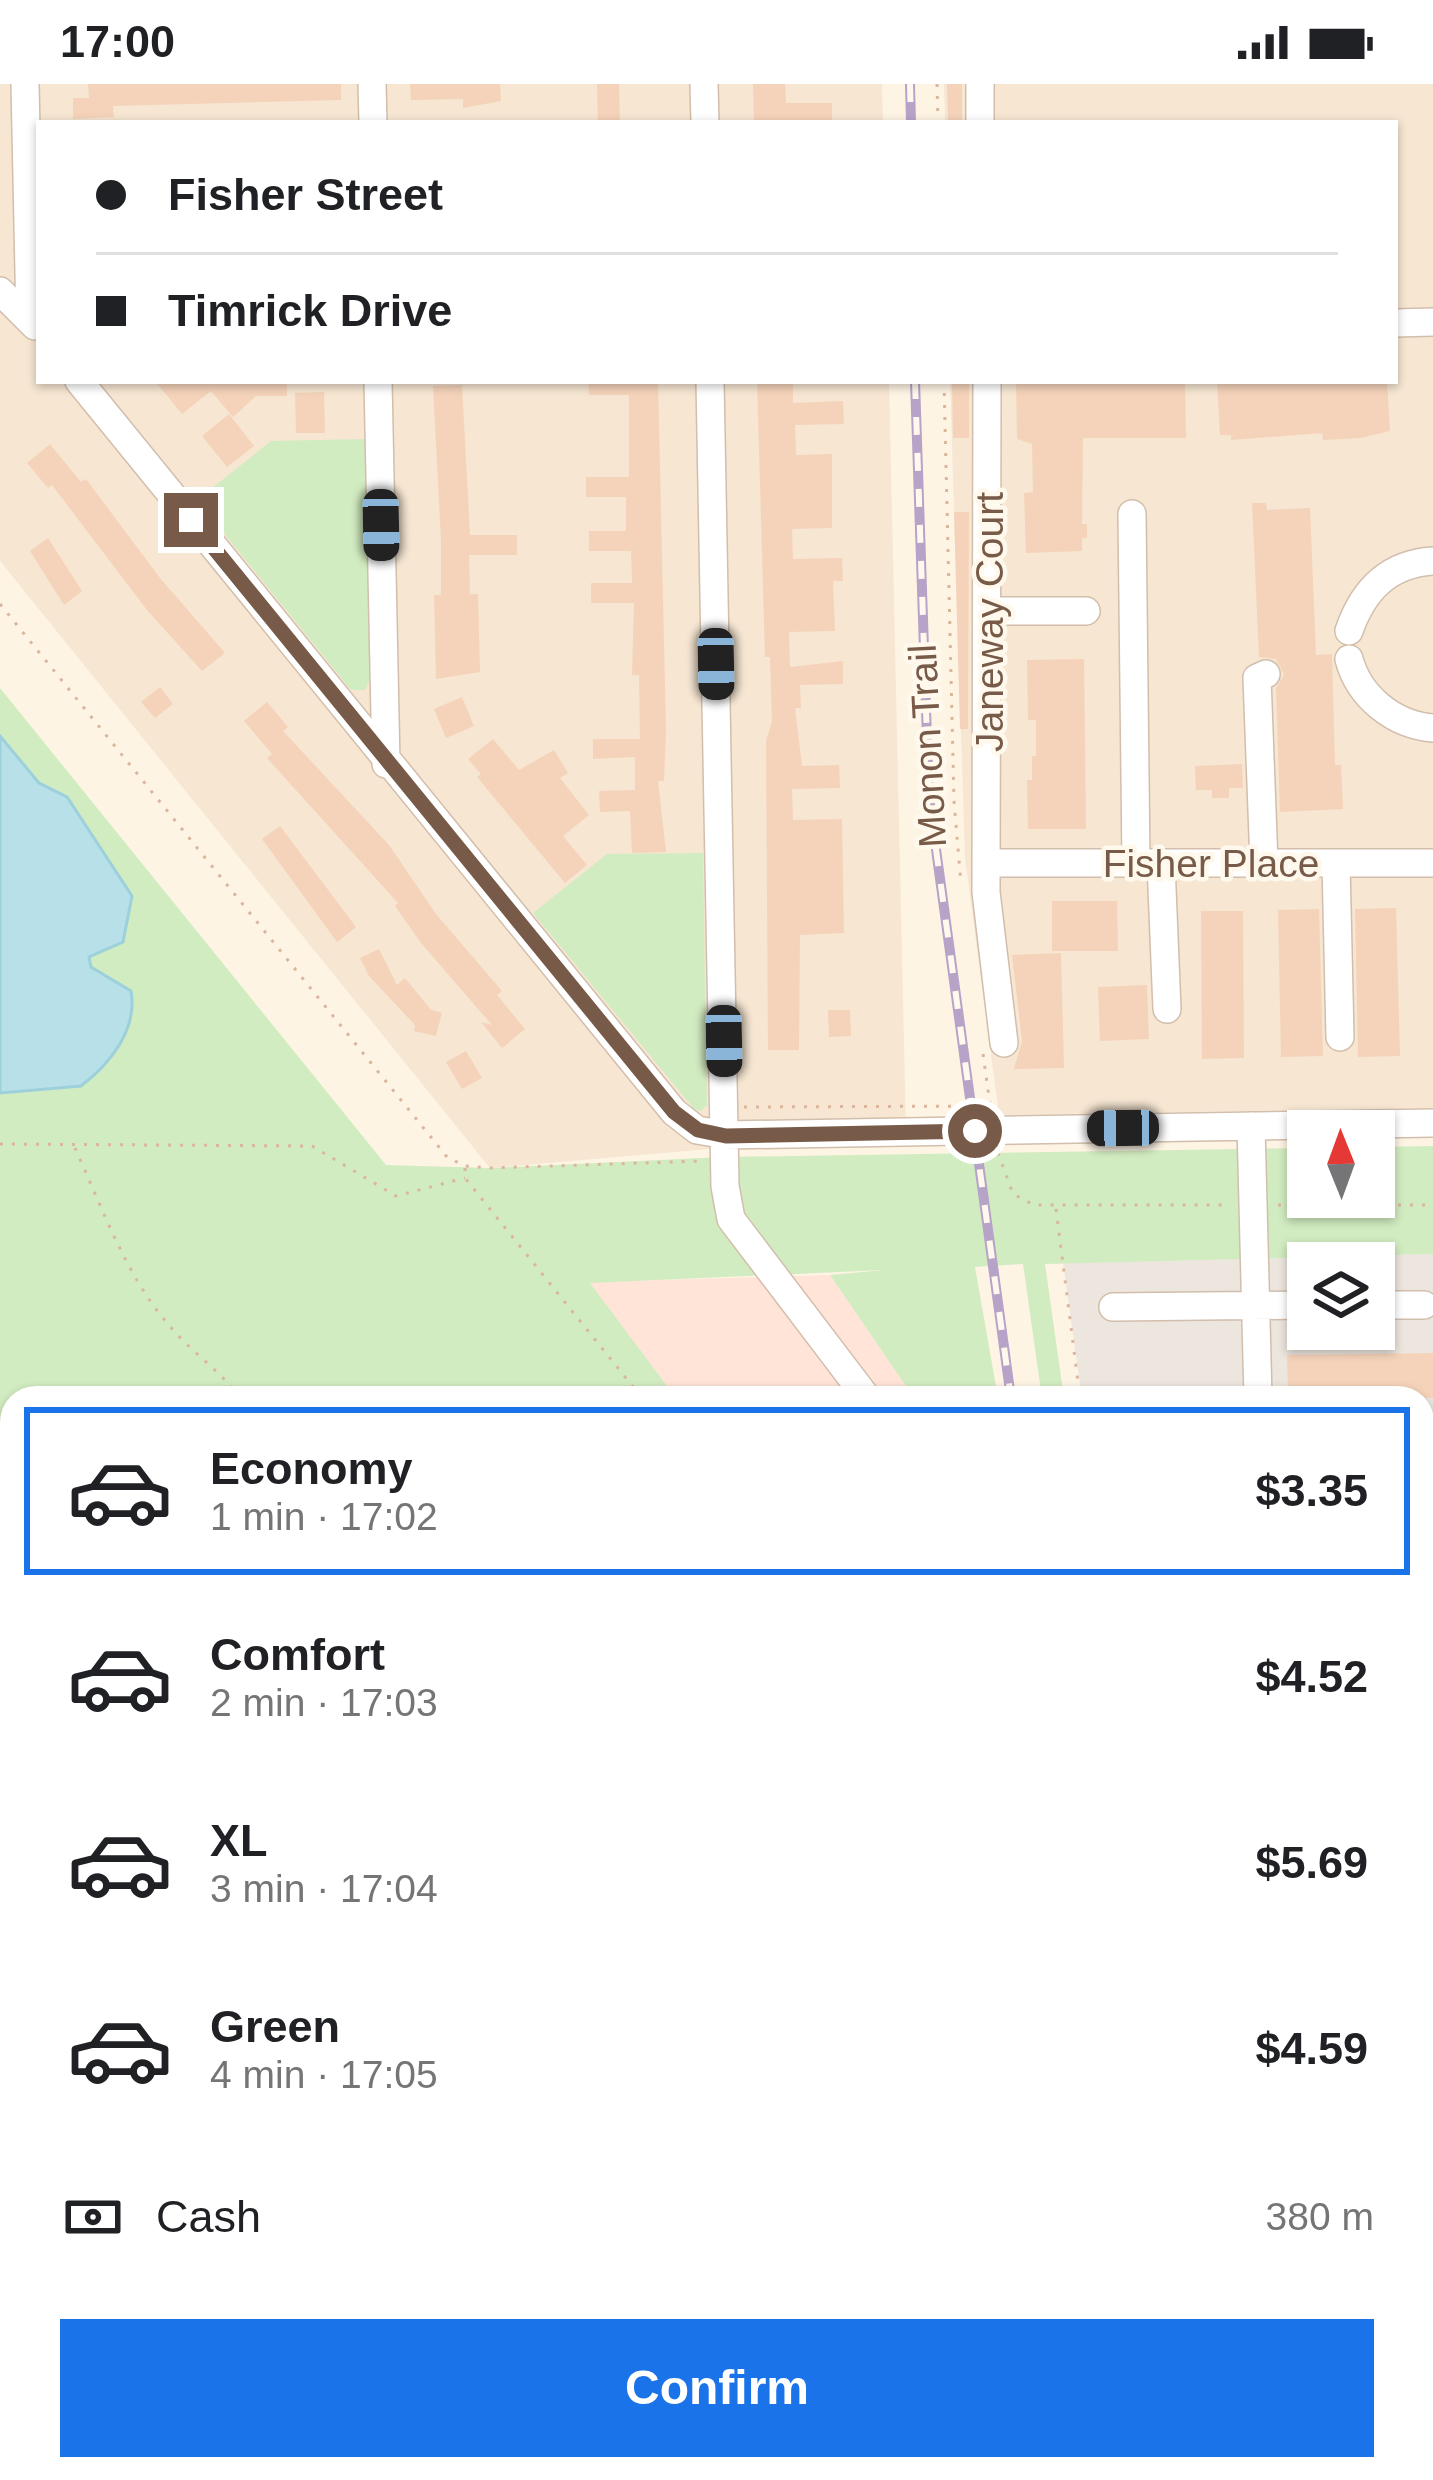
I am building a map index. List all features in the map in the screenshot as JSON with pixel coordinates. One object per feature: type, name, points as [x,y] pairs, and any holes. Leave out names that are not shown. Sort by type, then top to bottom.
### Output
[{"type":"street","points":[[26,84],[35,325]]},
{"type":"street","points":[[372,84],[373,120]]},
{"type":"street","points":[[704,84],[705,120]]},
{"type":"street","points":[[980,84],[980,120]]},
{"type":"street","points":[[0,292],[35,325]]},
{"type":"street","points":[[1398,323],[1433,322]]},
{"type":"street","points":[[81,384],[386,764],[674,1112],[698,1130],[735,1125],[1433,1124]]},
{"type":"street","points":[[378,384],[386,764]]},
{"type":"street","points":[[710,384],[735,1125],[724,1174],[731,1219],[858,1386]]},
{"type":"street","name":"Janeway Court","points":[[987,384],[986,892],[992,1041]]},
{"type":"street","points":[[1132,514],[1148,864],[1167,1009]]},
{"type":"street","points":[[1433,561],[1406,566],[1374,584],[1349,645],[1362,689],[1396,718],[1433,728]]},
{"type":"street","points":[[990,610],[1086,611]]},
{"type":"street","points":[[1264,863],[1257,678],[1266,674]]},
{"type":"street","name":"Fisher Place","points":[[988,863],[1433,863]]},
{"type":"street","points":[[1336,863],[1340,1037]]},
{"type":"street","points":[[1251,1126],[1258,1386]]},
{"type":"street","points":[[1113,1307],[1287,1305]]},
{"type":"street","points":[[1395,1305],[1424,1305]]},
{"type":"path","points":[[937,84],[938,120]]},
{"type":"path","name":"Monon Trail","points":[[944,384],[954,801],[962,888]]},
{"type":"path","points":[[0,604],[432,1143],[465,1166],[708,1161]]},
{"type":"path","points":[[992,1041],[992,1118]]},
{"type":"path","points":[[735,1125],[744,1107],[990,1106]]},
{"type":"path","points":[[996,1140],[1002,1173],[1013,1194],[1034,1205]]},
{"type":"path","points":[[0,1144],[312,1146],[396,1196],[466,1178]]},
{"type":"path","points":[[74,1144],[164,1320],[208,1358],[231,1386]]},
{"type":"path","points":[[465,1166],[466,1178],[632,1386]]},
{"type":"path","points":[[1055,1206],[1078,1386]]},
{"type":"shaded area","points":[[0,84],[882,84],[883,120],[36,120],[36,384],[889,384],[906,1132],[490,1168],[0,561]]},
{"type":"shaded area","points":[[944,84],[1433,84],[1433,1108],[999,1115],[965,858],[950,384],[1398,384],[1398,120],[945,120]]},
{"type":"shaded area","points":[[1433,1254],[1433,1386],[1080,1386],[1063,1263],[1287,1258],[1287,1350],[1395,1350],[1395,1255]]},
{"type":"shaded area","points":[[830,1275],[906,1386],[667,1386],[588,1282]]},
{"type":"green space","points":[[366,439],[370,679],[365,690],[351,690],[197,500],[271,441]]},
{"type":"green space","points":[[0,688],[386,1165],[490,1168],[722,1157],[1287,1148],[1287,1218],[1395,1218],[1395,1147],[1433,1146],[1433,1254],[1395,1255],[1395,1242],[1287,1242],[1287,1258],[1045,1264],[1062,1386],[1040,1386],[1023,1264],[975,1267],[996,1386],[906,1386],[830,1275],[884,1270],[590,1283],[667,1386],[0,1386]]},
{"type":"green space","points":[[703,853],[707,1105],[701,1111],[694,1109],[533,913],[607,854]]},
{"type":"water","points":[[0,736],[39,783],[67,797],[132,896],[123,942],[89,957],[91,967],[131,991],[130,1019],[111,1056],[81,1086],[0,1093]]},
{"type":"building","points":[[88,84],[341,84],[341,100],[113,106],[114,117],[73,119],[73,98],[89,98]]},
{"type":"building","points":[[410,84],[500,84],[501,101],[463,108],[463,99],[411,100]]},
{"type":"building","points":[[597,84],[619,84],[620,120],[598,120]]},
{"type":"building","points":[[753,84],[785,84],[786,103],[832,103],[832,120],[754,120]]},
{"type":"building","points":[[947,84],[962,84],[962,120],[948,120]]},
{"type":"building","points":[[157,384],[287,384],[287,396],[256,396],[233,417],[211,391],[182,414]]},
{"type":"building","points":[[588,384],[658,384],[666,731],[664,781],[658,781],[666,852],[632,853],[630,811],[600,812],[599,791],[635,790],[635,757],[593,759],[593,739],[640,739],[639,675],[632,675],[634,603],[591,603],[591,583],[632,583],[631,551],[589,551],[589,531],[626,531],[626,497],[586,497],[586,477],[629,477],[629,395],[589,395]]},
{"type":"building","points":[[757,384],[793,384],[793,403],[843,401],[844,424],[795,425],[796,455],[832,454],[832,528],[792,529],[793,559],[842,558],[843,581],[833,581],[835,631],[789,632],[790,667],[843,661],[843,684],[800,685],[801,708],[795,708],[802,766],[839,765],[840,788],[792,789],[793,820],[842,819],[844,933],[800,935],[799,1050],[768,1050],[766,741],[772,721],[770,657],[765,657]]},
{"type":"building","points":[[952,384],[969,384],[969,438],[953,438]]},
{"type":"building","points":[[1016,384],[1185,384],[1186,438],[1083,438],[1082,524],[1087,524],[1087,538],[1082,538],[1082,551],[1026,553],[1024,493],[1033,492],[1032,444],[1017,439]]},
{"type":"building","points":[[1217,384],[1387,384],[1390,431],[1323,440],[1322,433],[1231,440],[1231,435],[1220,435]]},
{"type":"building","points":[[462,385],[470,535],[517,535],[517,555],[469,555],[470,594],[478,594],[480,672],[436,679],[434,595],[441,595],[441,541],[433,386]]},
{"type":"building","points":[[324,392],[325,433],[296,433],[295,393]]},
{"type":"building","points":[[229,414],[254,446],[227,467],[202,436]]},
{"type":"building","points":[[50,444],[81,482],[86,479],[160,578],[225,653],[202,671],[147,610],[52,485],[48,488],[27,463]]},
{"type":"building","points":[[1252,503],[1266,503],[1267,510],[1310,508],[1316,655],[1332,654],[1335,765],[1341,765],[1343,809],[1280,812],[1276,688],[1284,675],[1276,659],[1259,657]]},
{"type":"building","points":[[954,512],[969,512],[968,729],[960,729]]},
{"type":"building","points":[[48,538],[82,591],[64,605],[30,551]]},
{"type":"building","points":[[1084,659],[1086,829],[1028,829],[1027,780],[1032,780],[1032,756],[1036,756],[1036,720],[1028,720],[1027,660]]},
{"type":"building","points":[[160,687],[173,704],[155,718],[141,702]]},
{"type":"building","points":[[462,697],[474,726],[446,738],[434,709]]},
{"type":"building","points":[[267,702],[288,727],[283,731],[389,845],[436,914],[502,991],[497,995],[525,1029],[502,1048],[481,1022],[492,1025],[421,943],[395,906],[398,903],[267,758],[272,754],[244,721]]},
{"type":"building","points":[[493,739],[519,770],[554,750],[568,773],[560,778],[589,815],[563,836],[587,865],[565,883],[477,777],[481,774],[468,759]]},
{"type":"building","points":[[1242,764],[1243,788],[1229,788],[1229,798],[1212,798],[1212,790],[1196,790],[1195,766]]},
{"type":"building","points":[[280,826],[356,927],[337,942],[262,839]]},
{"type":"building","points":[[1052,901],[1117,901],[1118,951],[1052,951]]},
{"type":"building","points":[[1396,908],[1400,1056],[1358,1057],[1355,909]]},
{"type":"building","points":[[1319,909],[1323,1056],[1281,1057],[1278,910]]},
{"type":"building","points":[[1201,911],[1243,911],[1244,1058],[1202,1059]]},
{"type":"building","points":[[379,949],[397,985],[405,978],[431,1010],[442,1013],[436,1036],[414,1031],[415,1025],[369,976],[360,958]]},
{"type":"building","points":[[1061,953],[1064,1068],[1014,1069],[1022,1041],[1012,955]]},
{"type":"building","points":[[1147,985],[1149,1039],[1100,1041],[1098,987]]},
{"type":"building","points":[[828,1010],[850,1010],[851,1036],[829,1037]]},
{"type":"building","points":[[466,1051],[482,1078],[462,1089],[446,1062]]},
{"type":"building","points":[[1433,1353],[1433,1386],[1288,1386],[1287,1355]]},
{"type":"railway","points":[[910,84],[911,120]]},
{"type":"railway","points":[[915,384],[929,798],[1009,1386]]},
{"type":"route","points":[[191,520],[674,1112],[698,1130],[726,1136],[975,1131]]}]
